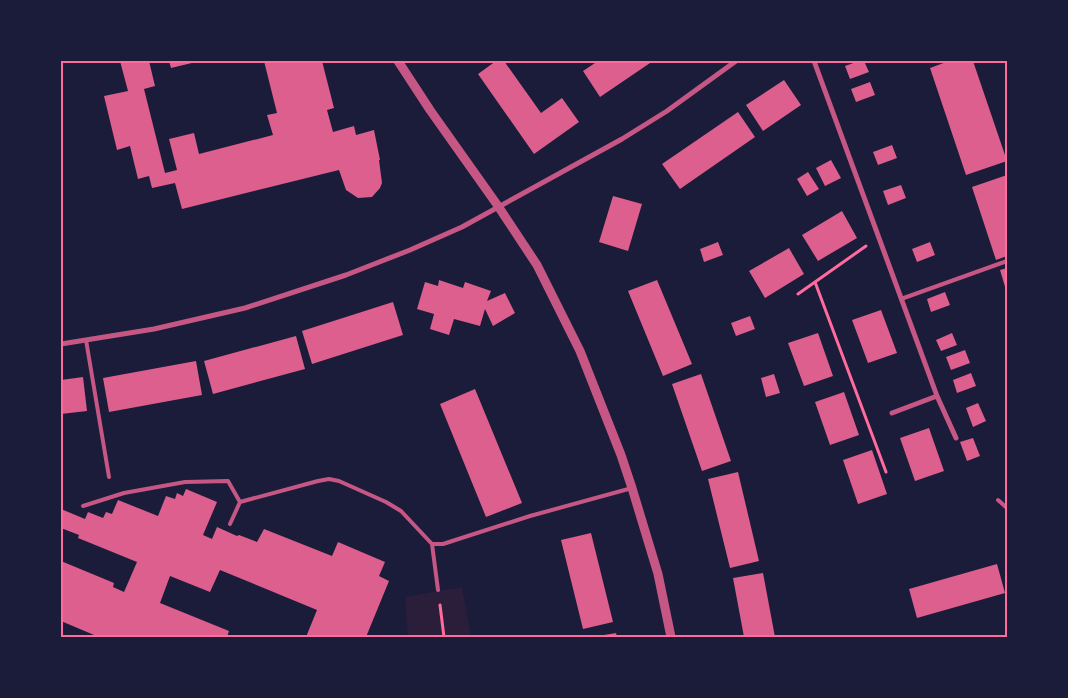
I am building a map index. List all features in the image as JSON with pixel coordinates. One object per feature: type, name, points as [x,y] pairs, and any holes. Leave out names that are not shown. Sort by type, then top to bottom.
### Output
[{"type":"street","points":[[398,61],[538,265],[580,351],[632,488],[658,574],[671,637]]},
{"type":"street","points":[[61,344],[163,327],[245,308],[346,275],[410,250],[462,228],[498,206],[622,139],[667,111],[736,61]]},
{"type":"street","points":[[814,61],[937,396],[956,438]]},
{"type":"street","points":[[892,413],[937,396]]},
{"type":"lane","points":[[901,299],[1007,261]]},
{"type":"lane","points":[[86,340],[109,477]]},
{"type":"lane","points":[[82,506],[124,493],[176,484],[228,480],[240,502]]},
{"type":"lane","points":[[230,524],[240,502],[318,480],[339,481],[386,502],[401,511],[432,544],[438,590]]},
{"type":"lane","points":[[432,544],[443,544],[530,516],[632,488]]},
{"type":"lane","points":[[998,500],[1007,508]]},
{"type":"path","points":[[798,294],[878,236]]},
{"type":"path","points":[[815,282],[886,472]]},
{"type":"path","points":[[438,590],[444,637]]},
{"type":"shaded area","points":[[462,587],[471,637],[408,637],[405,597]]},
{"type":"building","points":[[120,61],[149,61],[155,86],[144,89],[165,173],[177,170],[169,139],[194,133],[199,154],[273,135],[267,115],[277,113],[264,61],[322,61],[334,108],[327,110],[333,132],[354,126],[356,135],[374,130],[380,160],[382,183],[380,188],[372,197],[358,198],[346,190],[339,170],[182,209],[175,183],[152,188],[149,176],[138,179],[130,146],[117,150],[104,96],[128,91]]},
{"type":"building","points":[[169,61],[196,61],[196,62],[171,68]]},
{"type":"building","points":[[496,61],[504,61],[541,113],[562,98],[579,122],[534,154],[478,74]]},
{"type":"building","points":[[598,61],[653,61],[600,97],[583,71]]},
{"type":"building","points":[[864,61],[869,72],[850,79],[845,66]]},
{"type":"building","points":[[949,61],[973,61],[1007,161],[966,175],[930,68]]},
{"type":"building","points":[[784,80],[801,105],[763,131],[746,105]]},
{"type":"building","points":[[870,82],[875,95],[856,102],[851,89]]},
{"type":"building","points":[[738,112],[755,137],[680,189],[662,164]]},
{"type":"building","points":[[892,145],[897,158],[878,165],[873,152]]},
{"type":"building","points":[[831,160],[841,178],[825,186],[816,168]]},
{"type":"building","points":[[808,172],[819,189],[807,196],[797,179]]},
{"type":"building","points":[[1007,175],[1007,256],[996,260],[972,187]]},
{"type":"building","points":[[901,185],[906,198],[888,205],[883,191]]},
{"type":"building","points":[[613,196],[642,204],[628,251],[599,242]]},
{"type":"building","points":[[842,211],[857,238],[818,261],[802,235]]},
{"type":"building","points":[[718,242],[723,255],[704,262],[700,249]]},
{"type":"building","points":[[930,242],[935,255],[917,262],[912,249]]},
{"type":"building","points":[[789,248],[804,274],[765,298],[749,271]]},
{"type":"building","points":[[1007,268],[1007,290],[1006,290],[1000,270]]},
{"type":"building","points":[[439,280],[463,288],[465,282],[491,291],[487,301],[505,293],[515,313],[493,326],[485,309],[480,326],[454,319],[449,335],[430,329],[434,314],[417,309],[425,282],[438,286]]},
{"type":"building","points":[[657,280],[692,364],[663,376],[628,291]]},
{"type":"building","points":[[945,292],[950,305],[931,312],[927,299]]},
{"type":"building","points":[[393,302],[403,335],[312,364],[302,331]]},
{"type":"building","points":[[881,310],[897,353],[868,363],[852,320]]},
{"type":"building","points":[[750,316],[755,329],[736,336],[731,323]]},
{"type":"building","points":[[818,333],[833,376],[804,386],[788,343]]},
{"type":"building","points":[[952,333],[957,345],[941,351],[936,340]]},
{"type":"building","points":[[296,336],[305,369],[213,394],[204,361]]},
{"type":"building","points":[[965,350],[970,363],[951,370],[946,357]]},
{"type":"building","points":[[196,361],[202,395],[109,412],[103,378]]},
{"type":"building","points":[[971,373],[976,386],[957,393],[953,380]]},
{"type":"building","points":[[701,374],[731,461],[702,471],[672,384]]},
{"type":"building","points":[[774,374],[780,393],[766,397],[761,378]]},
{"type":"building","points":[[83,377],[87,411],[61,414],[61,380]]},
{"type":"building","points":[[475,389],[522,503],[486,517],[440,404]]},
{"type":"building","points":[[844,392],[859,435],[830,445],[815,402]]},
{"type":"building","points":[[978,403],[986,421],[973,427],[966,408]]},
{"type":"building","points":[[929,428],[944,471],[915,481],[900,438]]},
{"type":"building","points":[[973,438],[980,456],[967,461],[960,442]]},
{"type":"building","points":[[872,450],[887,494],[858,504],[843,460]]},
{"type":"building","points":[[738,472],[759,561],[730,568],[708,479]]},
{"type":"building","points":[[186,489],[217,502],[203,535],[212,539],[217,527],[257,542],[264,529],[332,556],[338,542],[385,562],[379,576],[389,581],[366,637],[306,637],[317,610],[220,570],[210,592],[170,576],[160,603],[229,631],[227,637],[93,637],[94,635],[61,621],[61,561],[114,583],[113,587],[124,592],[137,562],[78,538],[79,535],[61,528],[61,509],[85,519],[88,512],[103,518],[106,512],[112,514],[118,500],[158,516],[166,496],[175,499],[177,493],[183,496]]},
{"type":"building","points":[[591,533],[613,622],[583,629],[561,540]]},
{"type":"building","points":[[997,564],[1005,593],[917,618],[909,589]]},
{"type":"building","points":[[763,573],[775,637],[744,637],[733,578]]},
{"type":"building","points":[[616,633],[617,637],[598,637],[598,636]]}]
